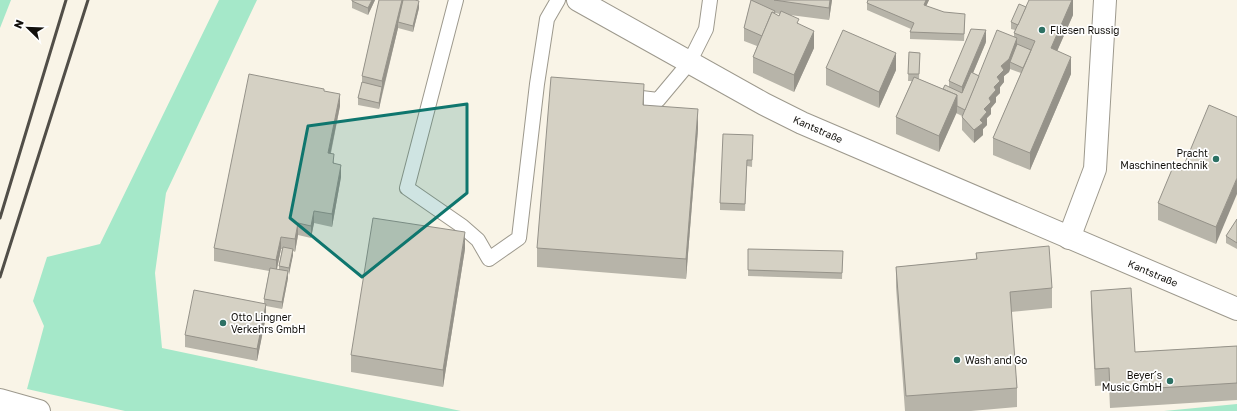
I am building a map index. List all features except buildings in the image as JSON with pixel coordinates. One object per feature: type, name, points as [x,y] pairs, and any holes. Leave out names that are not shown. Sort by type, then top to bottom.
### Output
[{"type":"street","name":"Kantstraße","points":[[578,0],[689,63],[802,123],[1237,309]]},
{"type":"street","points":[[1069,238],[1095,170],[1105,0]]},
{"type":"street","points":[[0,400],[39,411]]},
{"type":"lane","points":[[456,0],[407,188],[462,226],[478,240],[489,259],[519,238],[547,19],[558,0]]},
{"type":"lane","points":[[613,94],[658,100],[689,63],[706,29],[710,0]]},
{"type":"lane","points":[[538,84],[553,86]]},
{"type":"highlighted area","points":[[467,104],[467,193],[362,277],[290,218],[308,126]]},
{"type":"green space","points":[[0,0],[11,0],[0,28]]},
{"type":"green space","points":[[219,0],[257,0],[166,193],[155,273],[162,348],[461,411],[125,411],[27,389],[44,326],[33,301],[47,257],[100,244]]},
{"type":"green space","points":[[1237,404],[1237,411],[1164,411]]},
{"type":"railway","points":[[0,218],[66,0]]},
{"type":"railway","points":[[0,277],[88,0]]},
{"type":"place","name":"Fliesen Russig","points":[[1042,30]]},
{"type":"place","name":"Pracht Maschinentechnik","points":[[1216,159]]},
{"type":"place","name":"Otto Lingner Verkehrs GmbH","points":[[223,323]]},
{"type":"place","name":"Wash and Go","points":[[957,360]]},
{"type":"place","name":"Beyer´s Music GmbH","points":[[1170,381]]}]
